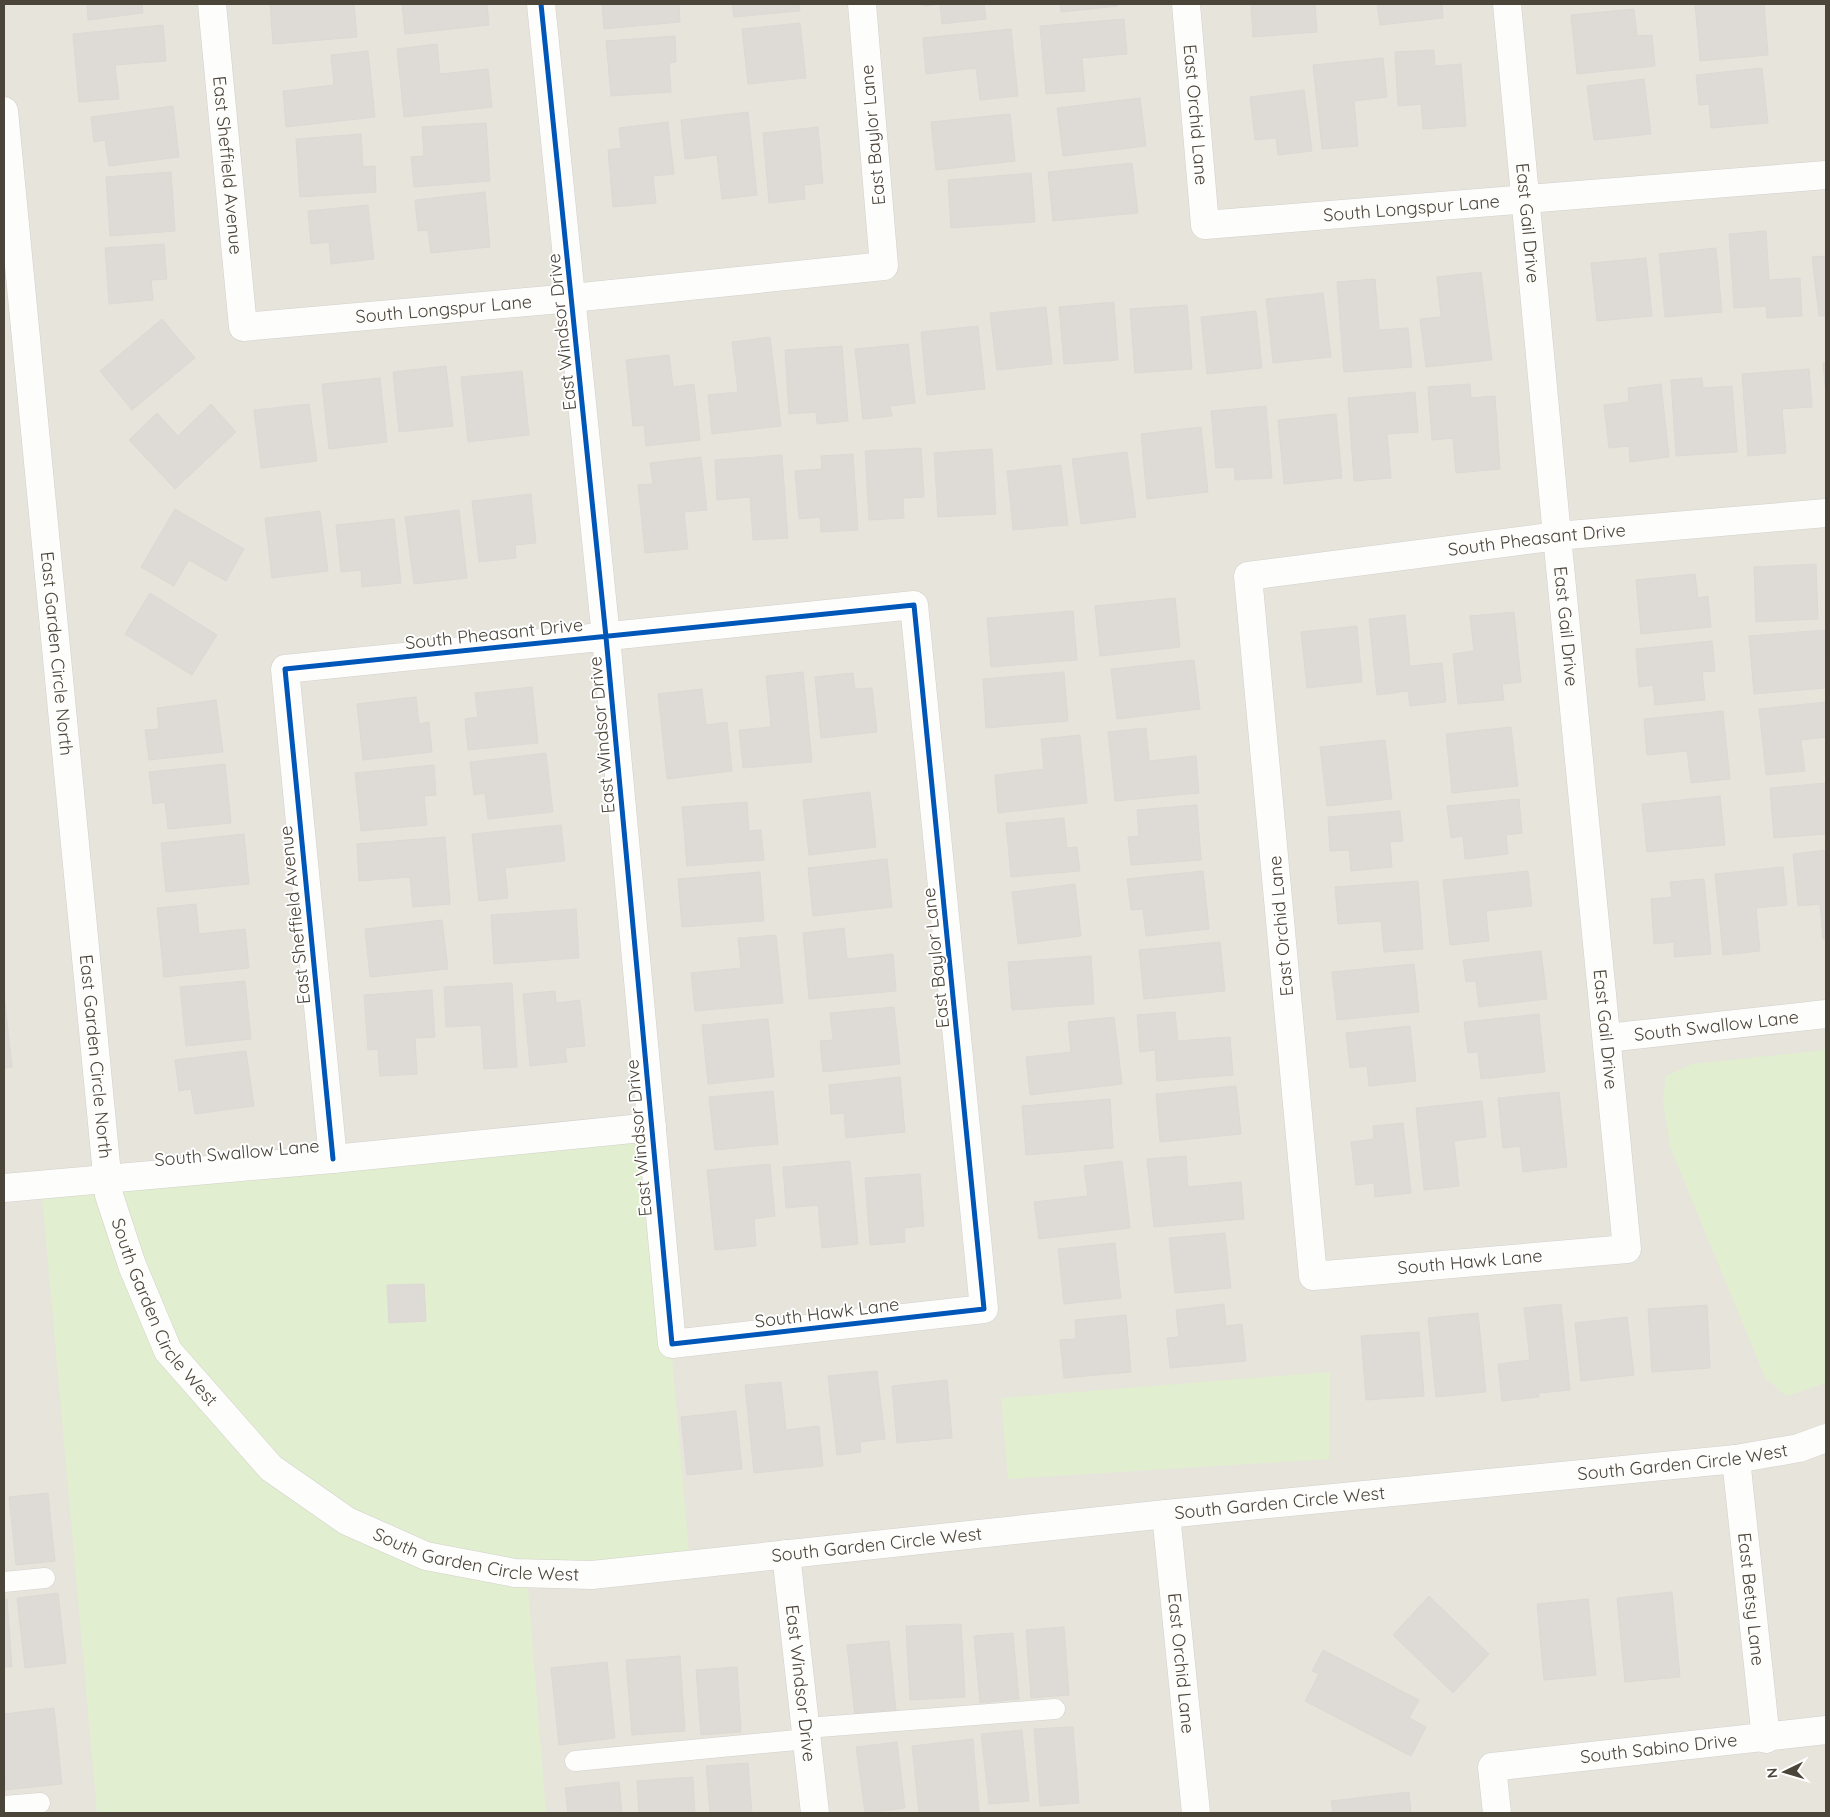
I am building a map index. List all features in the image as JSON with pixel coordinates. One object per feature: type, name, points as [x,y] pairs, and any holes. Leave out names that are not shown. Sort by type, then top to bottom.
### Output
[{"type":"street","name":"East Sheffield Avenue","points":[[212,4],[243,327]]},
{"type":"street","name":"East Windsor Drive","points":[[541,4],[606,637],[672,1344]]},
{"type":"street","name":"East Baylor Lane","points":[[862,4],[884,266]]},
{"type":"street","name":"East Orchid Lane","points":[[1186,4],[1205,225]]},
{"type":"street","name":"East Gail Drive","points":[[1507,4],[1627,1249]]},
{"type":"street","name":"East Garden Circle North","points":[[4,111],[108,1186]]},
{"type":"street","name":"South Longspur Lane","points":[[1205,225],[1826,175]]},
{"type":"street","name":"South Longspur Lane","points":[[243,327],[572,298],[884,266]]},
{"type":"street","name":"South Pheasant Drive","points":[[1248,576],[1557,536],[1826,513]]},
{"type":"street","name":"East Orchid Lane","points":[[1248,576],[1313,1276]]},
{"type":"street","name":"East Baylor Lane","points":[[914,606],[984,1309]]},
{"type":"street","name":"South Pheasant Drive","points":[[285,669],[914,606]]},
{"type":"street","name":"East Sheffield Avenue","points":[[285,669],[333,1159]]},
{"type":"street","name":"South Swallow Lane","points":[[1607,1038],[1826,1014]]},
{"type":"street","name":"South Swallow Lane","points":[[4,1188],[108,1186],[333,1159],[652,1127]]},
{"type":"street","name":"South Garden Circle West","points":[[108,1186],[132,1265],[168,1350],[271,1468],[347,1521],[426,1556],[516,1574],[592,1575],[1166,1514],[1736,1459],[1799,1448],[1826,1438]]},
{"type":"street","name":"South Hawk Lane","points":[[1313,1276],[1627,1249]]},
{"type":"street","name":"South Hawk Lane","points":[[672,1344],[984,1309]]},
{"type":"street","name":"East Betsy Lane","points":[[1736,1459],[1766,1739]]},
{"type":"street","name":"East Orchid Lane","points":[[1166,1514],[1196,1813]]},
{"type":"street","name":"East Windsor Drive","points":[[786,1554],[815,1813]]},
{"type":"street","name":"South Sabino Drive","points":[[1497,1813],[1492,1767],[1766,1739],[1826,1730]]},
{"type":"lane","points":[[4,1582],[45,1578]]},
{"type":"lane","points":[[575,1761],[806,1734],[1055,1709]]},
{"type":"lane","points":[[4,1806],[40,1803]]},
{"type":"shaded area","points":[[4,4],[1826,4],[1826,1813],[4,1813]]},
{"type":"green space","points":[[1826,1050],[1826,1383],[1786,1396],[1765,1377],[1670,1147],[1663,1100],[1666,1076],[1692,1064]]},
{"type":"green space","points":[[652,1127],[690,1564],[527,1574],[546,1813],[97,1813],[41,1185]]},
{"type":"green space","points":[[1330,1372],[1329,1459],[1008,1479],[1001,1398]]},
{"type":"building","points":[[87,4],[142,4],[143,13],[88,20]]},
{"type":"building","points":[[270,4],[354,4],[357,37],[273,44]]},
{"type":"building","points":[[402,4],[487,4],[489,25],[405,34]]},
{"type":"building","points":[[602,4],[679,4],[680,22],[604,29]]},
{"type":"building","points":[[732,4],[799,4],[800,11],[734,17]]},
{"type":"building","points":[[924,4],[940,4],[924,6]]},
{"type":"building","points":[[940,4],[984,4],[986,19],[942,24]]},
{"type":"building","points":[[1060,4],[1118,4],[1118,6],[1061,12]]},
{"type":"building","points":[[1251,4],[1315,4],[1317,32],[1253,37]]},
{"type":"building","points":[[1377,4],[1442,4],[1443,18],[1380,25]]},
{"type":"building","points":[[1695,4],[1764,4],[1768,55],[1700,61]]},
{"type":"building","points":[[1634,9],[1637,36],[1652,35],[1655,66],[1577,74],[1571,15]]},
{"type":"building","points":[[1124,19],[1127,54],[1082,58],[1085,91],[1046,94],[1040,26]]},
{"type":"building","points":[[800,23],[806,78],[748,84],[742,29]]},
{"type":"building","points":[[163,25],[166,61],[115,65],[119,99],[79,102],[73,34]]},
{"type":"building","points":[[1011,29],[1018,96],[980,100],[976,68],[926,74],[923,38]]},
{"type":"building","points":[[675,36],[676,62],[669,63],[671,92],[611,96],[606,41]]},
{"type":"building","points":[[437,44],[440,74],[488,69],[492,107],[404,117],[397,49]]},
{"type":"building","points":[[1434,50],[1435,66],[1461,64],[1466,126],[1423,129],[1421,104],[1398,106],[1395,52]]},
{"type":"building","points":[[368,51],[375,117],[286,127],[283,91],[334,85],[331,55]]},
{"type":"building","points":[[1383,58],[1387,97],[1354,101],[1358,146],[1322,149],[1313,65]]},
{"type":"building","points":[[1762,68],[1768,123],[1711,128],[1709,104],[1699,105],[1696,75]]},
{"type":"building","points":[[1644,79],[1651,134],[1594,140],[1587,86]]},
{"type":"building","points":[[1304,90],[1312,151],[1278,155],[1276,138],[1255,140],[1250,97]]},
{"type":"building","points":[[1140,98],[1146,146],[1063,156],[1057,108]]},
{"type":"building","points":[[173,106],[179,157],[109,166],[105,140],[94,142],[91,117]]},
{"type":"building","points":[[748,112],[757,195],[722,199],[717,155],[685,159],[681,120]]},
{"type":"building","points":[[1010,114],[1015,161],[936,170],[931,122]]},
{"type":"building","points":[[668,122],[674,174],[653,176],[656,203],[613,207],[608,150],[621,148],[619,128]]},
{"type":"building","points":[[486,123],[490,181],[414,187],[411,157],[424,156],[422,127]]},
{"type":"building","points":[[818,127],[823,183],[804,185],[805,199],[769,203],[763,133]]},
{"type":"building","points":[[361,134],[363,167],[375,166],[376,192],[300,197],[296,139]]},
{"type":"building","points":[[1132,163],[1138,213],[1053,221],[1048,172]]},
{"type":"building","points":[[171,172],[175,231],[110,236],[106,177]]},
{"type":"building","points":[[1031,173],[1035,222],[951,228],[948,180]]},
{"type":"building","points":[[485,192],[490,247],[431,253],[428,230],[418,231],[415,200]]},
{"type":"building","points":[[368,205],[374,259],[331,264],[329,242],[311,244],[308,211]]},
{"type":"building","points":[[1766,231],[1769,280],[1800,278],[1802,316],[1767,318],[1766,306],[1734,308],[1729,234]]},
{"type":"building","points":[[164,244],[167,279],[151,280],[153,300],[109,304],[105,248]]},
{"type":"building","points":[[1716,248],[1722,312],[1665,317],[1659,254]]},
{"type":"building","points":[[1826,256],[1826,316],[1819,316],[1812,257]]},
{"type":"building","points":[[1646,258],[1652,316],[1597,321],[1591,263]]},
{"type":"building","points":[[1481,272],[1492,360],[1426,367],[1420,319],[1441,317],[1437,277]]},
{"type":"building","points":[[1375,279],[1379,330],[1408,328],[1412,367],[1344,372],[1337,282]]},
{"type":"building","points":[[1323,293],[1331,357],[1273,363],[1266,299]]},
{"type":"building","points":[[1114,302],[1118,360],[1064,364],[1059,307]]},
{"type":"building","points":[[1187,305],[1192,369],[1135,373],[1130,309]]},
{"type":"building","points":[[1046,307],[1052,364],[997,370],[990,313]]},
{"type":"building","points":[[1256,311],[1262,368],[1207,374],[1201,317]]},
{"type":"building","points":[[162,319],[195,358],[132,410],[100,371]]},
{"type":"building","points":[[978,326],[985,389],[927,395],[921,332]]},
{"type":"building","points":[[770,337],[781,426],[712,434],[708,395],[738,392],[732,342]]},
{"type":"building","points":[[908,344],[915,403],[890,406],[892,416],[863,419],[855,349]]},
{"type":"building","points":[[842,346],[848,421],[817,424],[816,412],[789,414],[785,350]]},
{"type":"building","points":[[669,355],[673,387],[694,384],[700,440],[646,446],[644,425],[633,426],[626,360]]},
{"type":"building","points":[[1823,363],[1826,363],[1826,395]]},
{"type":"building","points":[[446,366],[453,426],[399,432],[393,372]]},
{"type":"building","points":[[1809,369],[1812,407],[1782,409],[1786,453],[1748,456],[1742,374]]},
{"type":"building","points":[[522,371],[529,435],[468,442],[461,377]]},
{"type":"building","points":[[380,378],[387,442],[329,449],[322,384]]},
{"type":"building","points":[[1702,378],[1703,388],[1732,386],[1737,452],[1676,456],[1671,380]]},
{"type":"building","points":[[1470,384],[1471,398],[1495,396],[1500,469],[1456,473],[1453,438],[1432,440],[1428,387]]},
{"type":"building","points":[[1661,384],[1669,457],[1630,462],[1629,446],[1609,448],[1604,405],[1629,402],[1628,388]]},
{"type":"building","points":[[1415,392],[1418,432],[1387,434],[1391,478],[1354,481],[1348,398]]},
{"type":"building","points":[[211,404],[236,432],[175,489],[129,440],[157,413],[178,436]]},
{"type":"building","points":[[309,404],[317,461],[261,468],[254,410]]},
{"type":"building","points":[[1266,406],[1272,478],[1235,480],[1234,467],[1216,468],[1211,411]]},
{"type":"building","points":[[1336,414],[1342,478],[1284,484],[1278,420]]},
{"type":"building","points":[[1201,427],[1208,492],[1147,499],[1141,434]]},
{"type":"building","points":[[921,448],[924,497],[903,498],[904,518],[869,520],[865,451]]},
{"type":"building","points":[[992,449],[996,514],[938,517],[934,453]]},
{"type":"building","points":[[1127,452],[1136,517],[1081,524],[1072,459]]},
{"type":"building","points":[[853,454],[858,530],[821,532],[820,517],[799,519],[795,471],[822,469],[821,456]]},
{"type":"building","points":[[782,455],[788,538],[753,540],[750,497],[717,500],[715,460]]},
{"type":"building","points":[[701,457],[707,510],[684,512],[688,549],[645,553],[638,485],[653,484],[650,463]]},
{"type":"building","points":[[1061,465],[1068,525],[1013,530],[1007,471]]},
{"type":"building","points":[[531,494],[536,543],[515,545],[516,558],[479,562],[472,501]]},
{"type":"building","points":[[175,509],[244,549],[226,581],[189,560],[174,586],[141,567]]},
{"type":"building","points":[[459,510],[467,578],[414,584],[405,517]]},
{"type":"building","points":[[320,511],[328,571],[272,578],[265,518]]},
{"type":"building","points":[[394,519],[401,583],[362,587],[361,570],[341,572],[336,525]]},
{"type":"building","points":[[1816,564],[1818,619],[1756,622],[1754,567]]},
{"type":"building","points":[[1695,574],[1698,598],[1708,596],[1711,627],[1641,634],[1636,580]]},
{"type":"building","points":[[150,593],[217,635],[192,675],[125,634]]},
{"type":"building","points":[[1175,598],[1180,647],[1100,656],[1095,606]]},
{"type":"building","points":[[1073,611],[1077,660],[991,667],[987,618]]},
{"type":"building","points":[[1514,612],[1521,682],[1502,684],[1504,700],[1458,704],[1453,654],[1474,651],[1470,616]]},
{"type":"building","points":[[1405,615],[1410,666],[1442,663],[1446,702],[1410,706],[1408,691],[1377,695],[1369,619]]},
{"type":"building","points":[[1357,626],[1362,682],[1307,688],[1301,632]]},
{"type":"building","points":[[1825,630],[1826,688],[1754,694],[1749,636]]},
{"type":"building","points":[[1712,641],[1715,671],[1702,672],[1705,700],[1655,705],[1653,685],[1639,687],[1636,649]]},
{"type":"building","points":[[1194,660],[1200,709],[1117,719],[1111,669]]},
{"type":"building","points":[[803,672],[812,762],[743,768],[739,730],[771,727],[766,676]]},
{"type":"building","points":[[1064,672],[1068,721],[986,728],[983,679]]},
{"type":"building","points":[[853,673],[855,689],[872,688],[877,732],[821,738],[815,677]]},
{"type":"building","points":[[532,687],[538,743],[468,750],[465,719],[478,717],[475,693]]},
{"type":"building","points":[[702,689],[706,725],[727,722],[732,771],[667,779],[658,694]]},
{"type":"building","points":[[416,697],[419,724],[429,722],[432,752],[363,760],[357,704]]},
{"type":"building","points":[[216,700],[223,752],[149,760],[145,730],[159,729],[157,708]]},
{"type":"building","points":[[1826,702],[1826,737],[1801,740],[1805,771],[1766,775],[1759,709]]},
{"type":"building","points":[[1723,711],[1730,779],[1691,783],[1687,751],[1647,755],[1644,719]]},
{"type":"building","points":[[1511,727],[1518,786],[1452,793],[1446,734]]},
{"type":"building","points":[[1146,728],[1149,761],[1196,756],[1199,793],[1115,801],[1108,732]]},
{"type":"building","points":[[1080,735],[1087,803],[998,813],[995,775],[1044,769],[1041,739]]},
{"type":"building","points":[[1385,740],[1392,799],[1327,806],[1320,747]]},
{"type":"building","points":[[546,753],[553,812],[488,819],[485,793],[474,795],[470,762]]},
{"type":"building","points":[[225,764],[231,823],[168,829],[165,802],[153,804],[149,772]]},
{"type":"building","points":[[434,765],[436,795],[424,796],[427,825],[361,831],[355,773]]},
{"type":"building","points":[[1826,783],[1826,834],[1774,838],[1770,788]]},
{"type":"building","points":[[870,792],[876,847],[809,855],[803,800]]},
{"type":"building","points":[[1720,796],[1725,845],[1647,852],[1642,804]]},
{"type":"building","points":[[1519,799],[1522,833],[1506,835],[1508,854],[1465,859],[1463,836],[1451,838],[1447,806]]},
{"type":"building","points":[[747,802],[749,831],[761,830],[764,860],[687,866],[682,807]]},
{"type":"building","points":[[1197,805],[1201,860],[1131,865],[1128,837],[1139,836],[1137,810]]},
{"type":"building","points":[[1400,811],[1403,841],[1390,842],[1392,867],[1351,871],[1349,850],[1330,851],[1328,817]]},
{"type":"building","points":[[1064,818],[1067,848],[1077,847],[1080,871],[1011,877],[1006,823]]},
{"type":"building","points":[[561,825],[565,861],[505,868],[508,898],[479,901],[472,834]]},
{"type":"building","points":[[244,834],[249,884],[166,892],[161,843]]},
{"type":"building","points":[[445,837],[450,904],[413,907],[410,877],[359,881],[357,844]]},
{"type":"building","points":[[1826,850],[1826,939],[1823,939],[1820,904],[1798,906],[1793,854]]},
{"type":"building","points":[[887,859],[892,907],[813,916],[808,868]]},
{"type":"building","points":[[1783,867],[1787,905],[1756,908],[1760,951],[1723,955],[1715,874]]},
{"type":"building","points":[[1203,871],[1209,929],[1146,936],[1143,909],[1131,910],[1127,879]]},
{"type":"building","points":[[1528,871],[1532,906],[1486,911],[1489,941],[1450,945],[1443,880]]},
{"type":"building","points":[[760,872],[764,921],[682,927],[678,879]]},
{"type":"building","points":[[1704,879],[1711,954],[1674,957],[1674,942],[1654,944],[1651,899],[1672,897],[1670,882]]},
{"type":"building","points":[[1418,881],[1423,949],[1384,952],[1381,921],[1338,924],[1335,887]]},
{"type":"building","points":[[1075,884],[1081,936],[1018,944],[1012,892]]},
{"type":"building","points":[[196,904],[199,934],[245,929],[249,968],[164,977],[157,908]]},
{"type":"building","points":[[576,909],[579,958],[494,964],[491,915]]},
{"type":"building","points":[[442,920],[448,969],[370,977],[365,929]]},
{"type":"building","points":[[844,928],[847,959],[893,954],[896,991],[809,999],[803,933]]},
{"type":"building","points":[[776,935],[783,1003],[695,1011],[691,973],[741,968],[738,938]]},
{"type":"building","points":[[1220,942],[1225,991],[1144,999],[1139,950]]},
{"type":"building","points":[[1541,951],[1547,999],[1479,1007],[1476,981],[1466,982],[1463,960]]},
{"type":"building","points":[[1091,956],[1094,1004],[1012,1010],[1008,962]]},
{"type":"building","points":[[1414,964],[1419,1012],[1337,1020],[1332,972]]},
{"type":"building","points":[[245,981],[251,1039],[186,1046],[180,987]]},
{"type":"building","points":[[512,983],[517,1067],[484,1069],[481,1025],[446,1027],[444,987]]},
{"type":"building","points":[[432,990],[435,1037],[415,1038],[417,1074],[380,1076],[378,1049],[368,1050],[364,995]]},
{"type":"building","points":[[555,991],[556,1003],[580,1000],[585,1046],[565,1048],[567,1062],[530,1066],[523,994]]},
{"type":"building","points":[[4,993],[12,1067],[4,1068]]},
{"type":"building","points":[[894,1007],[900,1064],[823,1072],[820,1041],[833,1040],[830,1013]]},
{"type":"building","points":[[1175,1012],[1178,1041],[1230,1037],[1233,1075],[1157,1081],[1155,1050],[1140,1052],[1137,1015]]},
{"type":"building","points":[[1539,1014],[1545,1072],[1481,1079],[1478,1052],[1468,1053],[1464,1022]]},
{"type":"building","points":[[1114,1017],[1122,1084],[1030,1095],[1026,1057],[1071,1052],[1068,1022]]},
{"type":"building","points":[[768,1019],[774,1077],[708,1084],[702,1025]]},
{"type":"building","points":[[1410,1026],[1416,1081],[1369,1086],[1367,1066],[1350,1068],[1346,1033]]},
{"type":"building","points":[[246,1051],[254,1106],[195,1114],[191,1089],[179,1091],[175,1060]]},
{"type":"building","points":[[900,1077],[905,1132],[846,1138],[844,1113],[831,1114],[829,1085]]},
{"type":"building","points":[[1236,1086],[1241,1134],[1160,1142],[1156,1094]]},
{"type":"building","points":[[773,1091],[778,1144],[715,1150],[709,1097]]},
{"type":"building","points":[[1559,1092],[1567,1167],[1523,1172],[1520,1146],[1503,1148],[1498,1098]]},
{"type":"building","points":[[1110,1099],[1113,1148],[1026,1155],[1022,1106]]},
{"type":"building","points":[[1482,1101],[1486,1137],[1454,1141],[1459,1186],[1424,1190],[1416,1108]]},
{"type":"building","points":[[1403,1123],[1411,1193],[1375,1197],[1374,1183],[1356,1185],[1351,1142],[1374,1139],[1373,1126]]},
{"type":"building","points":[[1186,1156],[1188,1187],[1241,1182],[1244,1219],[1154,1227],[1147,1159]]},
{"type":"building","points":[[850,1161],[858,1244],[822,1248],[818,1205],[786,1208],[783,1167]]},
{"type":"building","points":[[1122,1161],[1130,1228],[1039,1239],[1034,1202],[1088,1196],[1084,1166]]},
{"type":"building","points":[[770,1164],[775,1216],[754,1219],[756,1246],[715,1250],[707,1170]]},
{"type":"building","points":[[920,1174],[924,1226],[904,1228],[905,1242],[870,1245],[865,1178]]},
{"type":"building","points":[[1225,1233],[1231,1288],[1175,1293],[1169,1238]]},
{"type":"building","points":[[1115,1243],[1121,1298],[1064,1304],[1058,1249]]},
{"type":"building","points":[[424,1284],[426,1321],[389,1323],[387,1285]]},
{"type":"building","points":[[1224,1304],[1226,1326],[1242,1324],[1246,1361],[1170,1368],[1167,1338],[1179,1337],[1176,1310]]},
{"type":"building","points":[[1561,1304],[1570,1390],[1539,1393],[1539,1397],[1502,1401],[1498,1364],[1530,1360],[1524,1308]]},
{"type":"building","points":[[1707,1305],[1710,1368],[1652,1372],[1648,1309]]},
{"type":"building","points":[[1478,1313],[1486,1392],[1436,1397],[1428,1318]]},
{"type":"building","points":[[1126,1315],[1131,1372],[1064,1378],[1060,1340],[1076,1339],[1075,1320]]},
{"type":"building","points":[[1627,1317],[1634,1375],[1581,1381],[1575,1323]]},
{"type":"building","points":[[1419,1332],[1424,1396],[1366,1400],[1361,1336]]},
{"type":"building","points":[[877,1371],[885,1439],[860,1442],[861,1452],[837,1455],[828,1376]]},
{"type":"building","points":[[947,1380],[952,1438],[897,1443],[892,1386]]},
{"type":"building","points":[[781,1382],[786,1430],[819,1426],[823,1466],[754,1473],[745,1385]]},
{"type":"building","points":[[736,1411],[742,1469],[687,1475],[681,1417]]},
{"type":"building","points":[[48,1493],[55,1561],[16,1565],[9,1497]]},
{"type":"building","points":[[1672,1592],[1680,1677],[1625,1682],[1617,1598]]},
{"type":"building","points":[[58,1593],[66,1663],[25,1668],[17,1598]]},
{"type":"building","points":[[1429,1596],[1489,1654],[1453,1693],[1393,1635]]},
{"type":"building","points":[[4,1599],[7,1599],[12,1667],[4,1667]]},
{"type":"building","points":[[1588,1599],[1596,1675],[1544,1680],[1537,1604]]},
{"type":"building","points":[[961,1624],[965,1697],[910,1700],[906,1626]]},
{"type":"building","points":[[1064,1627],[1069,1695],[1031,1698],[1026,1630]]},
{"type":"building","points":[[1013,1633],[1019,1699],[980,1703],[974,1636]]},
{"type":"building","points":[[889,1641],[896,1711],[855,1715],[847,1645]]},
{"type":"building","points":[[1323,1650],[1419,1700],[1409,1718],[1426,1727],[1411,1756],[1305,1701],[1319,1674],[1312,1671]]},
{"type":"building","points":[[680,1656],[685,1731],[632,1735],[626,1660]]},
{"type":"building","points":[[607,1662],[615,1738],[559,1745],[551,1668]]},
{"type":"building","points":[[737,1667],[741,1732],[701,1735],[696,1670]]},
{"type":"building","points":[[54,1708],[62,1784],[5,1790],[4,1714]]},
{"type":"building","points":[[1073,1727],[1079,1803],[1040,1806],[1034,1729]]},
{"type":"building","points":[[1022,1730],[1029,1801],[989,1804],[981,1734]]},
{"type":"building","points":[[973,1739],[979,1813],[919,1813],[912,1746]]},
{"type":"building","points":[[897,1742],[905,1808],[865,1813],[856,1747]]},
{"type":"building","points":[[748,1763],[752,1813],[710,1813],[706,1766]]},
{"type":"building","points":[[693,1777],[695,1813],[639,1813],[637,1781]]},
{"type":"building","points":[[619,1782],[622,1813],[568,1813],[565,1788]]},
{"type":"building","points":[[1409,1792],[1411,1813],[1333,1813],[1331,1801]]},
{"type":"cycle path","points":[[333,1159],[285,669],[914,605],[984,1309],[672,1344],[606,637],[541,4]]}]
